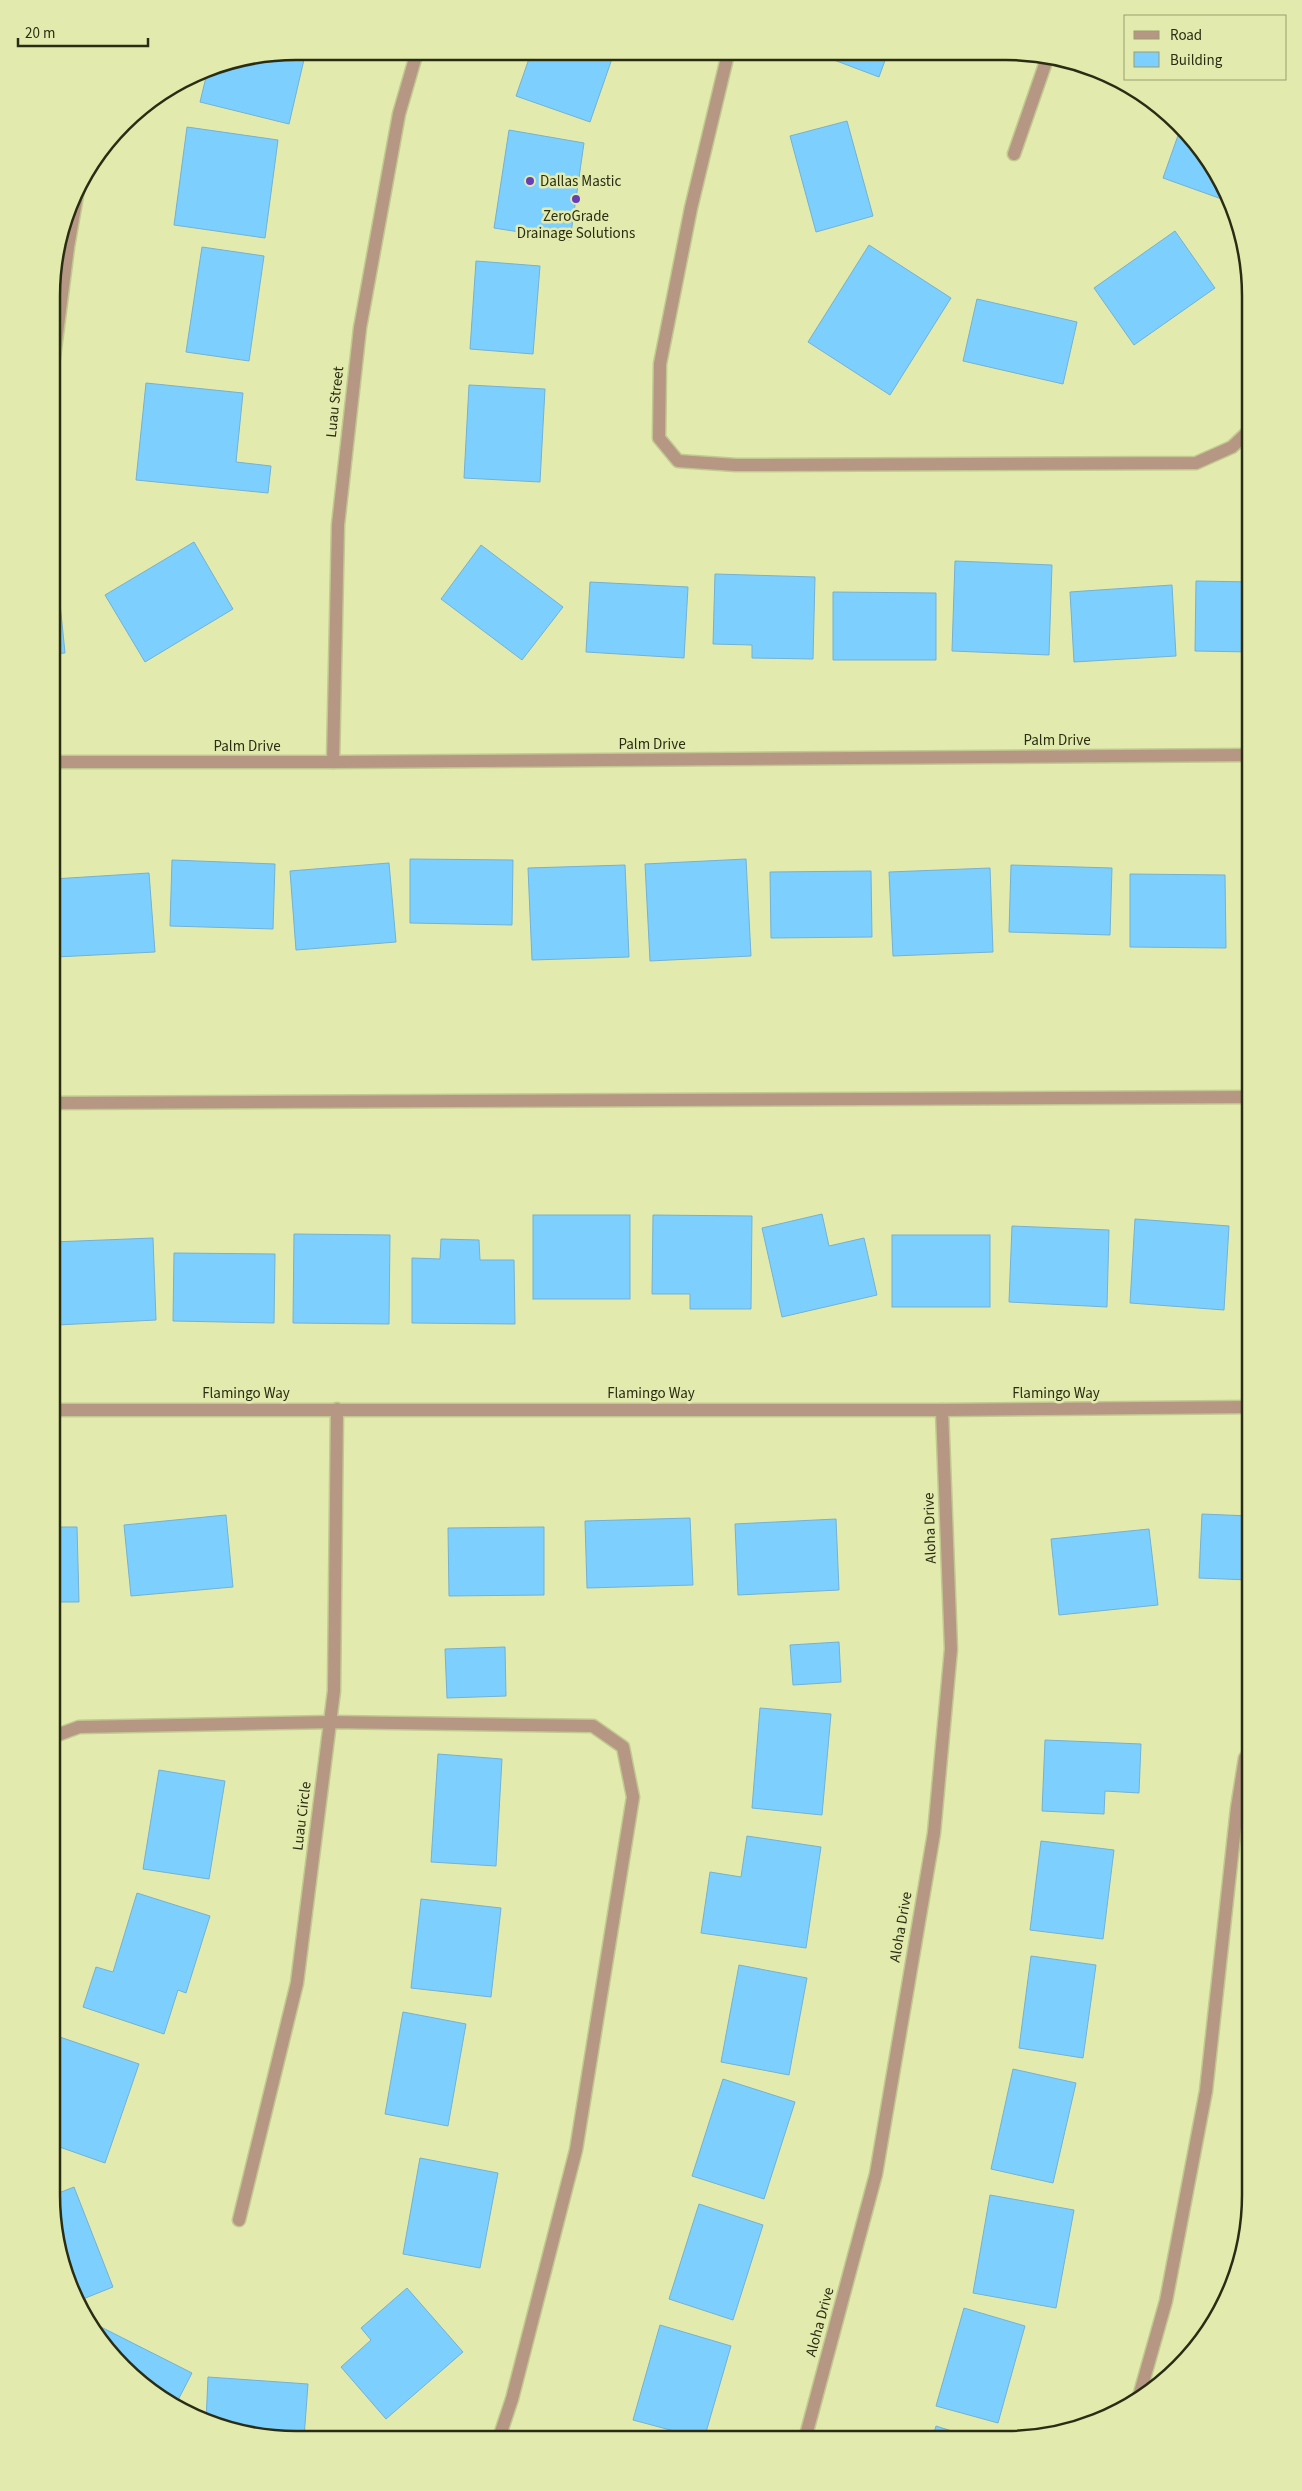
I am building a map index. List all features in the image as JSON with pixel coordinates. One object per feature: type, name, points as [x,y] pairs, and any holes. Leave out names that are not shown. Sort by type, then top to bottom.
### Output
[{"type":"street","name":"Luau Street","points":[[333,762],[338,525],[360,328],[399,114],[415,60]]},
{"type":"street","points":[[727,60],[691,208],[660,364],[659,438],[678,461],[736,465],[1196,463],[1232,447],[1242,438]]},
{"type":"street","points":[[1014,154],[1045,64]]},
{"type":"street","points":[[60,309],[72,222]]},
{"type":"street","name":"Palm Drive","points":[[60,762],[333,762],[1242,755]]},
{"type":"street","points":[[60,1103],[1242,1097]]},
{"type":"street","name":"Flamingo Way","points":[[60,1410],[942,1410],[1242,1407]]},
{"type":"street","name":"Luau Circle","points":[[239,2220],[297,1982],[331,1722],[334,1691],[337,1409]]},
{"type":"street","name":"Aloha Drive","points":[[807,2431],[876,2174],[934,1833],[951,1649],[942,1410]]},
{"type":"street","points":[[60,1734],[79,1727],[331,1722],[593,1726],[623,1747],[633,1797],[576,2150],[512,2399],[501,2431]]},
{"type":"street","points":[[1141,2388],[1166,2301],[1206,2092],[1242,1777]]},
{"type":"building","points":[[304,60],[289,124],[200,102],[206,78],[235,68],[266,62]]},
{"type":"building","points":[[529,60],[612,60],[590,122],[516,96]]},
{"type":"building","points":[[834,60],[885,60],[879,77]]},
{"type":"building","points":[[847,121],[873,216],[816,232],[790,136]]},
{"type":"building","points":[[187,127],[278,140],[265,238],[174,225]]},
{"type":"building","points":[[509,130],[584,143],[570,240],[494,228]]},
{"type":"building","points":[[1178,135],[1202,165],[1221,199],[1163,178]]},
{"type":"building","points":[[1175,231],[1215,288],[1134,345],[1094,288]]},
{"type":"building","points":[[869,245],[951,298],[890,395],[808,342]]},
{"type":"building","points":[[202,247],[264,256],[249,361],[186,352]]},
{"type":"building","points":[[476,261],[540,266],[533,354],[470,349]]},
{"type":"building","points":[[977,299],[1077,322],[1063,384],[963,361]]},
{"type":"building","points":[[146,383],[243,393],[236,462],[271,466],[268,493],[136,480]]},
{"type":"building","points":[[469,385],[545,389],[540,482],[464,478]]},
{"type":"building","points":[[194,542],[233,609],[145,662],[105,595]]},
{"type":"building","points":[[481,545],[563,607],[522,660],[441,599]]},
{"type":"building","points":[[955,561],[1052,565],[1049,655],[952,651]]},
{"type":"building","points":[[715,574],[815,577],[813,659],[752,658],[752,645],[713,644]]},
{"type":"building","points":[[1196,581],[1242,582],[1242,652],[1195,651]]},
{"type":"building","points":[[590,582],[688,587],[684,658],[586,652]]},
{"type":"building","points":[[1172,585],[1176,656],[1074,662],[1070,592]]},
{"type":"building","points":[[833,592],[936,593],[936,660],[833,660]]},
{"type":"building","points":[[60,603],[65,653],[60,653]]},
{"type":"building","points":[[410,859],[513,860],[512,925],[410,923]]},
{"type":"building","points":[[746,859],[751,956],[650,961],[645,864]]},
{"type":"building","points":[[172,860],[275,864],[273,929],[170,926]]},
{"type":"building","points":[[389,863],[396,942],[296,950],[290,871]]},
{"type":"building","points":[[625,865],[629,957],[532,960],[528,868]]},
{"type":"building","points":[[1011,865],[1112,868],[1110,935],[1009,932]]},
{"type":"building","points":[[990,868],[993,952],[893,956],[889,872]]},
{"type":"building","points":[[871,871],[872,937],[771,938],[770,872]]},
{"type":"building","points":[[149,873],[155,952],[60,957],[60,879]]},
{"type":"building","points":[[1130,874],[1225,875],[1226,948],[1130,947]]},
{"type":"building","points":[[822,1214],[829,1246],[864,1238],[877,1295],[782,1317],[762,1228]]},
{"type":"building","points":[[533,1215],[630,1215],[630,1299],[533,1299]]},
{"type":"building","points":[[653,1215],[752,1216],[751,1309],[690,1309],[690,1294],[652,1294]]},
{"type":"building","points":[[1135,1219],[1229,1226],[1224,1310],[1130,1303]]},
{"type":"building","points":[[1012,1226],[1109,1230],[1107,1307],[1009,1302]]},
{"type":"building","points":[[294,1234],[390,1235],[389,1324],[293,1323]]},
{"type":"building","points":[[892,1235],[990,1235],[990,1307],[892,1307]]},
{"type":"building","points":[[153,1238],[156,1320],[60,1325],[60,1242]]},
{"type":"building","points":[[441,1239],[479,1240],[480,1260],[514,1260],[515,1324],[412,1323],[412,1258],[440,1259]]},
{"type":"building","points":[[174,1253],[275,1254],[274,1323],[173,1321]]},
{"type":"building","points":[[1202,1514],[1242,1516],[1242,1580],[1199,1578]]},
{"type":"building","points":[[226,1515],[233,1587],[131,1596],[124,1525]]},
{"type":"building","points":[[690,1518],[693,1585],[587,1588],[585,1521]]},
{"type":"building","points":[[836,1519],[839,1590],[738,1595],[735,1524]]},
{"type":"building","points":[[60,1527],[77,1527],[79,1602],[60,1602]]},
{"type":"building","points":[[544,1527],[544,1595],[449,1596],[448,1528]]},
{"type":"building","points":[[1149,1529],[1158,1605],[1059,1615],[1051,1539]]},
{"type":"building","points":[[839,1642],[841,1682],[793,1685],[790,1645]]},
{"type":"building","points":[[505,1647],[506,1696],[447,1698],[445,1649]]},
{"type":"building","points":[[760,1708],[831,1714],[822,1815],[752,1808]]},
{"type":"building","points":[[1045,1740],[1141,1744],[1139,1793],[1105,1791],[1104,1814],[1042,1811]]},
{"type":"building","points":[[438,1754],[502,1759],[496,1866],[431,1862]]},
{"type":"building","points":[[159,1770],[225,1781],[209,1879],[143,1869]]},
{"type":"building","points":[[747,1836],[821,1847],[806,1948],[701,1933],[710,1872],[741,1877]]},
{"type":"building","points":[[1041,1841],[1114,1850],[1103,1939],[1030,1930]]},
{"type":"building","points":[[137,1893],[210,1916],[186,1993],[178,1990],[164,2034],[83,2007],[96,1967],[113,1972]]},
{"type":"building","points":[[421,1899],[501,1908],[491,1997],[411,1988]]},
{"type":"building","points":[[1031,1956],[1096,1965],[1083,2058],[1019,2048]]},
{"type":"building","points":[[739,1965],[807,1978],[789,2075],[721,2062]]},
{"type":"building","points":[[403,2012],[466,2024],[448,2126],[385,2114]]},
{"type":"building","points":[[60,2037],[139,2064],[105,2163],[60,2147]]},
{"type":"building","points":[[1013,2069],[1076,2083],[1053,2183],[991,2169]]},
{"type":"building","points":[[723,2079],[795,2102],[764,2199],[692,2176]]},
{"type":"building","points":[[420,2158],[498,2173],[480,2268],[403,2254]]},
{"type":"building","points":[[74,2187],[113,2287],[84,2299],[68,2256],[62,2225],[60,2192]]},
{"type":"building","points":[[990,2195],[1074,2210],[1056,2308],[973,2293]]},
{"type":"building","points":[[699,2204],[763,2225],[733,2320],[669,2299]]},
{"type":"building","points":[[407,2288],[463,2352],[386,2419],[341,2367],[371,2340],[361,2328]]},
{"type":"building","points":[[964,2308],[1025,2326],[998,2423],[936,2406]]},
{"type":"building","points":[[660,2325],[731,2346],[706,2431],[674,2431],[633,2420]]},
{"type":"building","points":[[101,2327],[192,2373],[178,2399],[152,2382],[129,2362]]},
{"type":"building","points":[[208,2377],[308,2384],[305,2431],[266,2429],[235,2423],[206,2413]]},
{"type":"building","points":[[936,2426],[952,2431],[935,2431]]},
{"type":"place","name":"Dallas Mastic","points":[[530,181]]},
{"type":"place","name":"ZeroGrade Drainage Solutions","points":[[576,199]]}]
